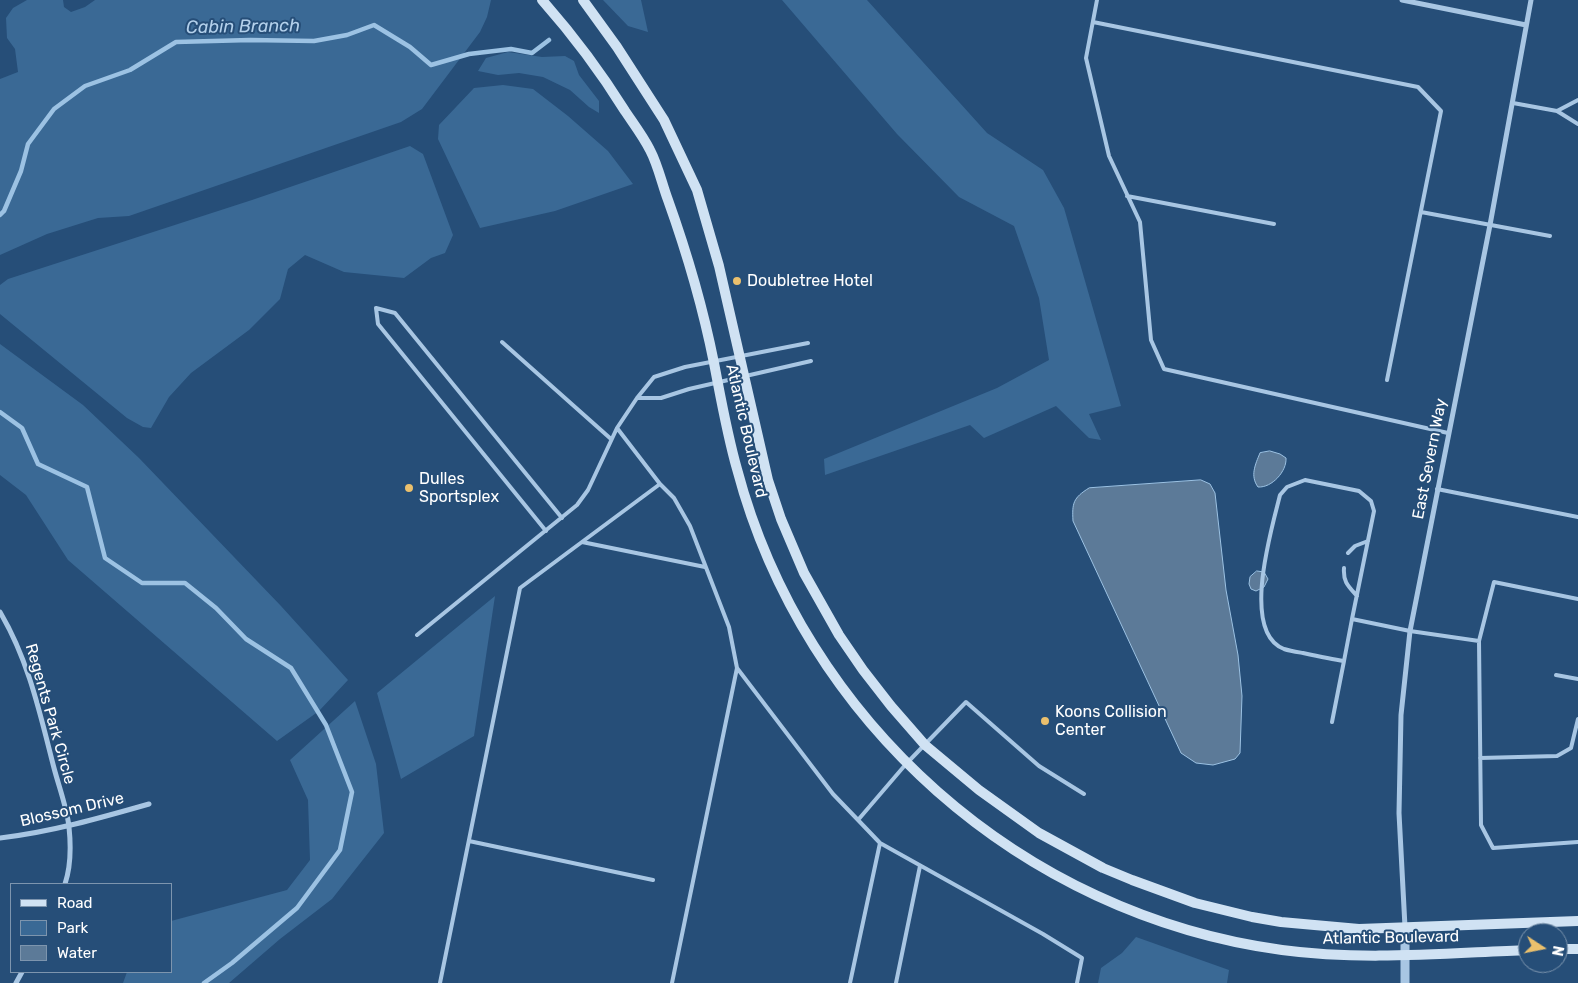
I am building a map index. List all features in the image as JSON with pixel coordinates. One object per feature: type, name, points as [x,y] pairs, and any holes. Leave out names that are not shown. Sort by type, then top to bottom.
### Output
[{"type":"main road","name":"Atlantic Boulevard","points":[[542,0],[568,29],[602,74],[650,150],[675,218],[697,293],[714,361],[736,468],[764,549],[788,600],[824,663],[858,708],[906,764],[968,818],[1016,852],[1092,894],[1204,935],[1281,950],[1359,956],[1518,950]]},
{"type":"main road","name":"Atlantic Boulevard","points":[[583,0],[617,47],[664,120],[697,190],[719,266],[768,480],[781,519],[804,574],[839,635],[863,670],[925,745],[979,790],[1039,833],[1103,868],[1195,903],[1281,922],[1359,928],[1578,921]]},
{"type":"street","points":[[1403,0],[1526,25]]},
{"type":"street","name":"East Severn Way","points":[[1405,927],[1399,813],[1402,706],[1410,631],[1532,0]]},
{"type":"street","name":"Regents Park Circle","points":[[0,612],[14,636],[25,665],[69,826],[70,857],[65,883]]},
{"type":"street","name":"Blossom Drive","points":[[0,838],[28,835],[69,826],[149,804]]},
{"type":"street","points":[[1405,927],[1405,983]]},
{"type":"lane","points":[[1097,0],[1086,58],[1109,156],[1140,222],[1151,340],[1164,369],[1448,432]]},
{"type":"lane","points":[[1093,22],[1418,87],[1441,111],[1387,380]]},
{"type":"lane","points":[[1557,111],[1578,100]]},
{"type":"lane","points":[[1513,104],[1557,111],[1578,124]]},
{"type":"lane","points":[[1128,196],[1274,224]]},
{"type":"lane","points":[[1421,212],[1550,236]]},
{"type":"lane","points":[[546,532],[378,324],[376,308],[395,313],[562,518]]},
{"type":"lane","points":[[502,342],[611,440]]},
{"type":"lane","points":[[417,635],[546,532],[576,505],[588,490],[617,428],[637,398],[654,378],[685,367],[808,343]]},
{"type":"lane","points":[[637,398],[661,398],[689,389],[718,384],[811,361]]},
{"type":"lane","points":[[617,428],[660,484],[674,498],[690,526],[729,627],[737,668],[672,983]]},
{"type":"lane","points":[[1332,722],[1374,511],[1371,501],[1359,492],[1305,480],[1287,487],[1280,495],[1265,561],[1261,604],[1265,628],[1272,641],[1284,649],[1344,661]]},
{"type":"lane","points":[[440,983],[520,588],[660,484]]},
{"type":"lane","points":[[1436,489],[1578,517]]},
{"type":"lane","points":[[1348,553],[1355,546],[1368,541]]},
{"type":"lane","points":[[582,542],[705,567]]},
{"type":"lane","points":[[1344,568],[1344,578],[1357,596]]},
{"type":"lane","points":[[1578,599],[1494,582],[1479,641],[1481,825],[1492,848],[1578,842]]},
{"type":"lane","points":[[1352,619],[1410,631],[1479,641]]},
{"type":"lane","points":[[737,668],[833,794],[880,843],[1044,934],[1082,958],[1077,983]]},
{"type":"lane","points":[[1556,676],[1578,679]]},
{"type":"lane","points":[[858,820],[906,764],[966,702],[1039,766],[1084,794]]},
{"type":"lane","points":[[1480,758],[1557,756],[1571,748],[1578,719]]},
{"type":"lane","points":[[469,840],[653,880]]},
{"type":"lane","points":[[850,983],[880,843]]},
{"type":"lane","points":[[896,983],[920,866]]},
{"type":"green space","points":[[27,0],[63,0],[64,7],[71,12],[85,7],[95,0],[491,0],[487,17],[480,32],[422,109],[401,122],[129,216],[98,218],[47,234],[0,255],[0,79],[18,72],[15,49],[7,38],[6,18],[13,8]]},
{"type":"green space","points":[[603,0],[641,0],[648,32],[628,26]]},
{"type":"green space","points":[[782,0],[867,0],[987,133],[1043,170],[1064,208],[1121,406],[1089,414],[1101,440],[1089,438],[1056,406],[984,438],[970,425],[825,475],[824,459],[997,388],[1049,360],[1039,298],[1014,226],[959,197],[897,134]]},
{"type":"green space","points":[[508,52],[542,57],[565,56],[574,61],[579,75],[599,101],[599,113],[589,107],[570,90],[543,77],[519,73],[498,75],[478,71],[486,58]]},
{"type":"green space","points":[[503,85],[533,89],[608,151],[633,184],[555,211],[480,228],[438,139],[439,125],[474,88]]},
{"type":"green space","points":[[410,146],[423,154],[453,235],[445,253],[431,258],[404,278],[344,272],[305,255],[288,269],[280,299],[249,330],[191,373],[169,397],[151,428],[143,427],[127,418],[0,314],[0,285],[8,279],[252,200]]},
{"type":"green space","points":[[0,344],[83,405],[139,458],[281,606],[348,680],[319,711],[277,741],[68,560],[26,495],[0,475]]},
{"type":"green space","points":[[495,596],[474,736],[401,779],[377,693]]},
{"type":"green space","points":[[355,701],[376,764],[384,833],[332,899],[280,939],[229,983],[123,983],[127,973],[172,973],[172,921],[287,890],[310,860],[308,800],[290,760]]},
{"type":"green space","points":[[1136,937],[1229,970],[1227,983],[1098,983],[1101,968],[1122,953]]},
{"type":"water","points":[[1270,451],[1286,458],[1286,463],[1278,478],[1268,485],[1258,487],[1254,479],[1256,462],[1260,453]]},
{"type":"water","points":[[1201,480],[1210,484],[1215,493],[1226,590],[1238,655],[1242,696],[1240,753],[1235,759],[1213,765],[1196,763],[1181,753],[1073,521],[1073,505],[1077,498],[1089,488]]},
{"type":"water","points":[[1257,571],[1264,572],[1268,579],[1264,587],[1256,591],[1251,589],[1249,584],[1250,577]]},
{"type":"waterway","name":"Cabin Branch","points":[[0,215],[4,211],[21,171],[28,144],[54,109],[85,86],[130,70],[176,42],[314,41],[347,35],[374,25],[410,47],[431,65],[469,54],[511,49],[532,53],[549,40]]},
{"type":"waterway","points":[[0,412],[22,428],[38,464],[87,487],[105,558],[142,583],[185,583],[216,608],[246,639],[291,668],[326,725],[352,792],[340,850],[297,908],[232,963],[204,983]]},
{"type":"place","name":"Doubletree Hotel","points":[[737,281]]},
{"type":"place","name":"Dulles Sportsplex","points":[[409,488]]},
{"type":"place","name":"Koons Collision Center","points":[[1045,721]]}]
